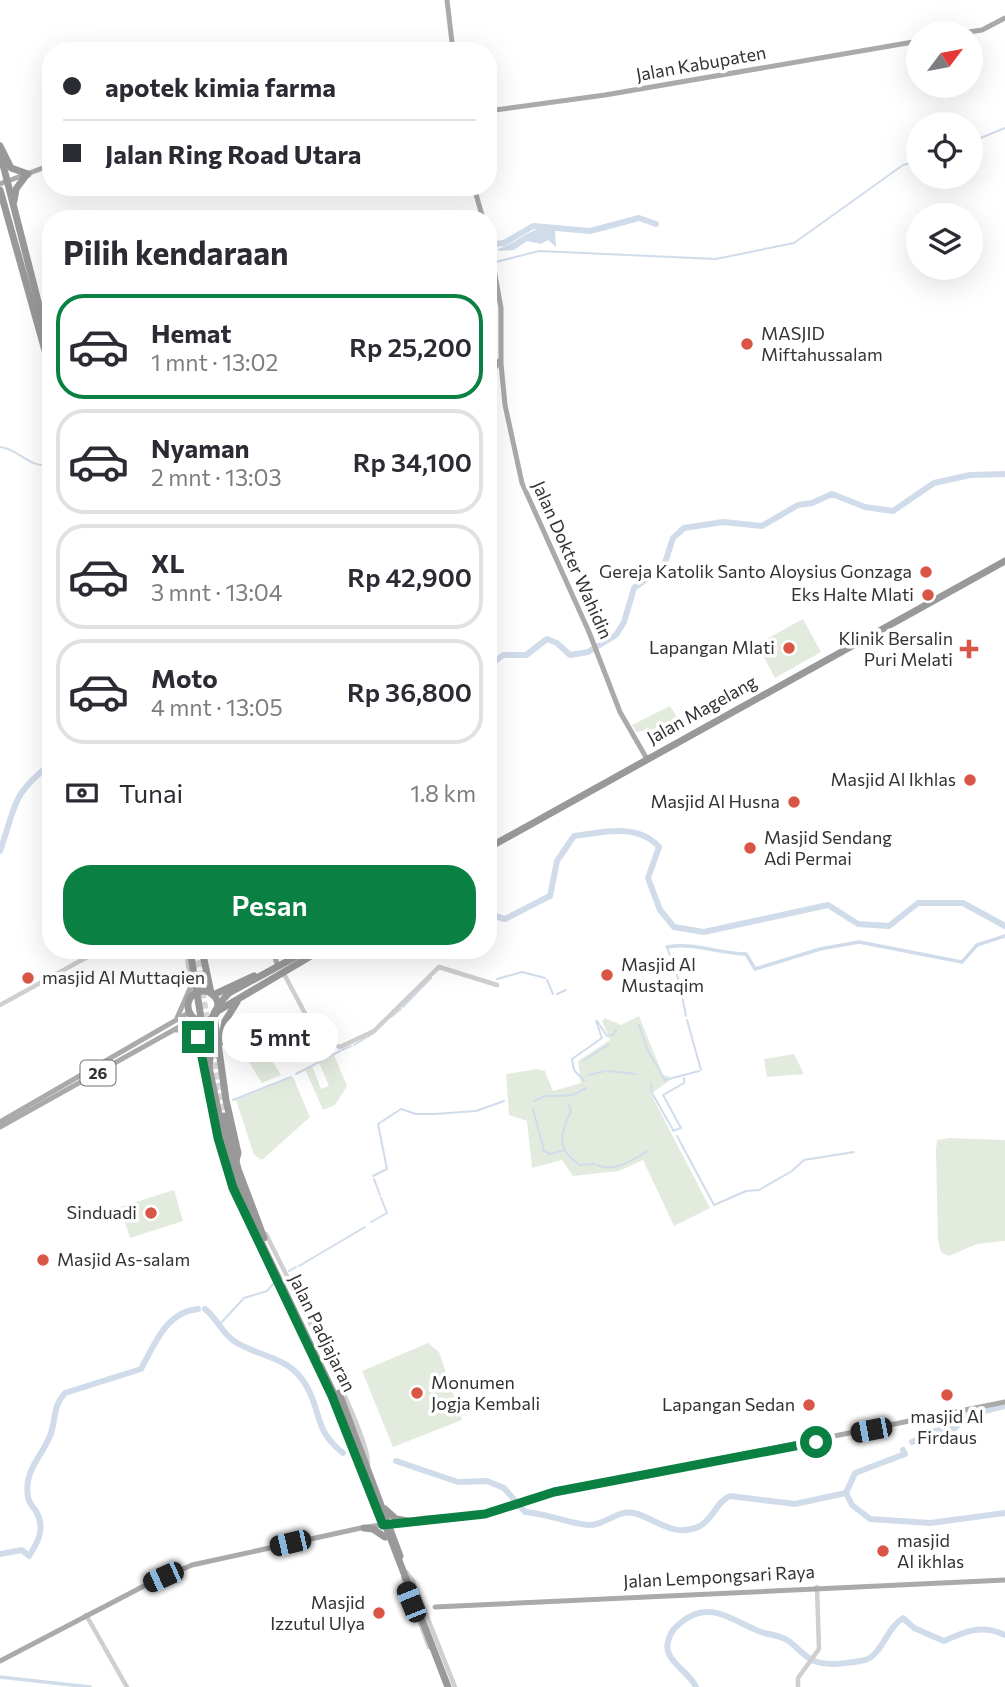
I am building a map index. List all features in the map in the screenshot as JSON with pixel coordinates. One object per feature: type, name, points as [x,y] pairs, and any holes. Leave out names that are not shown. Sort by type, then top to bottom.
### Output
[{"type":"highway","points":[[0,146],[11,168],[28,174],[15,192],[15,212]]},
{"type":"highway","points":[[0,153],[4,183],[42,307]]},
{"type":"highway","points":[[0,190],[42,350]]},
{"type":"highway","points":[[0,203],[23,258],[42,322]]},
{"type":"highway","points":[[18,222],[23,258],[42,335]]},
{"type":"highway","name":"Jalan Magelang","points":[[497,845],[1005,561]]},
{"type":"highway","name":"Jalan Magelang","points":[[497,845],[647,759],[1005,566]]},
{"type":"highway","points":[[190,959],[209,1067]]},
{"type":"highway","points":[[203,959],[207,980],[218,1003],[215,1014],[219,1054],[238,1153],[236,1162]]},
{"type":"highway","points":[[194,1017],[191,996],[201,991],[212,994],[225,990],[287,959]]},
{"type":"highway","points":[[209,1067],[208,1027],[219,1002],[229,993],[291,959]]},
{"type":"highway","name":"26","points":[[194,1017],[205,1020],[240,996],[305,959]]},
{"type":"highway","points":[[205,971],[214,987],[225,990]]},
{"type":"highway","points":[[234,986],[240,996]]},
{"type":"highway","points":[[219,1054],[227,1016],[251,990]]},
{"type":"highway","name":"Jalan Padjajaran","points":[[209,1067],[226,1148],[253,1226],[365,1466]]},
{"type":"highway","name":"Jalan Padjajaran","points":[[224,1116],[236,1162],[258,1224],[339,1393],[404,1573],[450,1687]]},
{"type":"highway","points":[[364,1528],[374,1522],[380,1508],[392,1516],[408,1521]]},
{"type":"highway","points":[[364,1528],[378,1531],[392,1541],[397,1529],[408,1521]]},
{"type":"main road","points":[[447,0],[452,42]]},
{"type":"main road","points":[[984,29],[1005,18]]},
{"type":"main road","name":"Jalan Kabupaten","points":[[497,110],[605,95],[906,43]]},
{"type":"main road","points":[[4,183],[42,168]]},
{"type":"main road","name":"Jalan Dokter Wahidin","points":[[497,274],[501,308],[501,364],[507,416],[526,495],[597,651],[620,712],[647,759]]},
{"type":"main road","points":[[497,362],[501,354]]},
{"type":"main road","points":[[276,959],[278,964]]},
{"type":"main road","points":[[175,1021],[187,1002],[191,985]]},
{"type":"main road","name":"26","points":[[0,1122],[175,1021],[194,1017]]},
{"type":"main road","name":"26","points":[[0,1127],[194,1017]]},
{"type":"main road","points":[[173,1031],[189,1031],[199,1038]]},
{"type":"main road","points":[[0,1661],[86,1615],[192,1565],[364,1528],[485,1514],[554,1492],[1005,1402]]},
{"type":"main road","name":"Jalan Lempongsari Raya","points":[[435,1607],[817,1586],[1005,1580]]},
{"type":"street","points":[[0,1004],[83,959]]},
{"type":"street","points":[[189,959],[191,996]]},
{"type":"street","points":[[283,972],[318,1038],[340,1047],[374,1031],[439,967],[498,985]]},
{"type":"street","points":[[191,985],[198,986],[207,980]]},
{"type":"street","points":[[194,1017],[219,1145],[233,1188],[322,1373]]},
{"type":"street","points":[[199,1038],[207,1034],[217,1036]]},
{"type":"street","points":[[404,1573],[426,1611],[450,1687]]},
{"type":"street","points":[[798,1687],[798,1678],[815,1656],[820,1643],[817,1586]]},
{"type":"street","points":[[426,1611],[435,1607]]},
{"type":"street","points":[[86,1615],[127,1687]]},
{"type":"shaded area","name":"Lapangan Mlati","points":[[803,619],[821,652],[775,678],[757,644]]},
{"type":"shaded area","points":[[670,706],[677,717],[676,726],[636,732],[632,725]]},
{"type":"shaded area","points":[[639,1016],[663,1075],[669,1076],[669,1081],[651,1094],[710,1208],[674,1226],[643,1160],[619,1171],[573,1176],[562,1160],[532,1168],[527,1121],[509,1115],[506,1074],[538,1069],[545,1071],[553,1091],[581,1083],[578,1061],[610,1040],[602,1021],[605,1018],[621,1025]]},
{"type":"shaded area","points":[[257,1037],[281,1075],[262,1083],[239,1047]]},
{"type":"shaded area","points":[[794,1054],[804,1074],[767,1077],[764,1059]]},
{"type":"shaded area","points":[[334,1055],[347,1086],[335,1105],[323,1110],[305,1069],[312,1066],[321,1089],[329,1086],[319,1062]]},
{"type":"shaded area","points":[[293,1077],[310,1117],[262,1160],[254,1155],[236,1100]]},
{"type":"shaded area","points":[[937,1140],[1005,1140],[1005,1241],[977,1244],[949,1256],[941,1252],[938,1240],[936,1150]]},
{"type":"shaded area","name":"Sinduadi","points":[[174,1190],[183,1221],[130,1238],[120,1207]]},
{"type":"shaded area","points":[[428,1343],[439,1352],[462,1420],[393,1447],[362,1371]]},
{"type":"water","points":[[541,228],[555,230],[556,247],[548,240],[541,244],[527,241],[514,250],[499,251],[498,249]]},
{"type":"waterway","points":[[983,137],[1005,128]]},
{"type":"waterway","points":[[497,262],[539,251],[716,259],[794,243],[906,164]]},
{"type":"waterway","points":[[497,244],[504,243],[533,226],[590,231],[639,218],[656,224]]},
{"type":"waterway","points":[[0,447],[42,465]]},
{"type":"waterway","points":[[497,660],[503,655],[526,655],[547,639],[557,643],[570,655],[588,652],[616,635],[624,622],[634,588],[664,566],[673,538],[684,528],[723,522],[762,526],[798,505],[812,503],[832,494],[865,507],[893,511],[934,483],[970,475],[1005,474]]},
{"type":"waterway","points":[[0,851],[16,803],[28,784],[42,772]]},
{"type":"waterway","points":[[497,917],[505,919],[550,896],[557,861],[574,836],[620,831],[651,839],[659,847],[648,878],[660,910],[674,927],[704,932],[828,905],[858,924],[889,926],[918,903],[963,903],[1005,926]]},
{"type":"waterway","points":[[667,947],[687,946],[746,954],[755,969],[820,949],[859,942],[962,962],[977,945],[1005,936]]},
{"type":"waterway","points":[[667,947],[674,966]]},
{"type":"waterway","points":[[676,970],[680,988]]},
{"type":"waterway","points":[[497,979],[522,972],[545,978]]},
{"type":"waterway","points":[[403,1007],[431,978]]},
{"type":"waterway","points":[[547,980],[553,994]]},
{"type":"waterway","points":[[557,994],[566,990]]},
{"type":"waterway","points":[[681,991],[686,1016]]},
{"type":"waterway","points":[[391,1017],[401,1009]]},
{"type":"waterway","points":[[687,1020],[701,1070]]},
{"type":"waterway","points":[[584,1081],[574,1070],[572,1059],[602,1038],[596,1021]]},
{"type":"waterway","points":[[597,1021],[607,1036],[612,1035]]},
{"type":"waterway","points":[[639,1025],[648,1051],[665,1080],[699,1071]]},
{"type":"waterway","points":[[613,1035],[616,1030]]},
{"type":"waterway","points":[[354,1045],[374,1033]]},
{"type":"waterway","points":[[583,1061],[608,1045]]},
{"type":"waterway","points":[[342,1050],[351,1046]]},
{"type":"waterway","points":[[296,1074],[340,1051]]},
{"type":"waterway","points":[[588,1075],[605,1071]]},
{"type":"waterway","points":[[608,1071],[636,1074]]},
{"type":"waterway","points":[[233,1100],[291,1077]]},
{"type":"waterway","points":[[673,1131],[681,1128],[663,1095],[684,1083],[684,1078]]},
{"type":"waterway","points":[[651,1084],[652,1093],[673,1130]]},
{"type":"waterway","points":[[561,1096],[573,1095],[586,1088]]},
{"type":"waterway","points":[[534,1101],[545,1096],[560,1096]]},
{"type":"waterway","points":[[373,1176],[387,1169],[378,1124],[401,1109],[416,1114],[476,1111],[504,1101]]},
{"type":"waterway","points":[[568,1104],[571,1111],[562,1134],[563,1147],[580,1165],[594,1164]]},
{"type":"waterway","points":[[533,1109],[544,1151],[550,1154],[564,1150]]},
{"type":"waterway","points":[[677,1136],[714,1205],[746,1191],[759,1190],[792,1171],[804,1160],[854,1152]]},
{"type":"waterway","points":[[597,1165],[617,1166],[648,1151]]},
{"type":"waterway","points":[[374,1179],[380,1195]]},
{"type":"waterway","points":[[371,1222],[387,1213],[381,1198]]},
{"type":"waterway","points":[[299,1266],[365,1227]]},
{"type":"waterway","points":[[289,1271],[296,1267]]},
{"type":"waterway","points":[[220,1324],[244,1298],[267,1291],[273,1284]]},
{"type":"waterway","points":[[0,1554],[22,1550],[29,1556],[38,1540],[41,1529],[39,1517],[29,1499],[28,1478],[48,1441],[57,1407],[65,1393],[141,1369],[170,1323],[187,1311],[198,1309]]},
{"type":"waterway","points":[[205,1309],[234,1341],[283,1363],[300,1377],[312,1397],[327,1437],[343,1453]]},
{"type":"waterway","points":[[912,1442],[935,1431],[955,1428],[965,1416],[1005,1406]]},
{"type":"waterway","points":[[396,1461],[458,1482],[487,1481],[504,1488],[525,1512],[588,1525],[628,1512],[666,1527],[682,1530],[700,1526],[730,1496],[795,1504],[846,1493],[855,1473],[905,1454],[903,1450]]},
{"type":"waterway","points":[[846,1493],[852,1505],[870,1519],[930,1523],[1005,1513]]},
{"type":"waterway","points":[[696,1687],[672,1659],[667,1648],[674,1629],[686,1619],[707,1612],[717,1613],[761,1632],[784,1638],[812,1660],[828,1664],[854,1662],[871,1657],[897,1622],[903,1618],[914,1628],[944,1641],[981,1629],[1005,1635]]},
{"type":"waterway","points":[[0,1677],[90,1687]]},
{"type":"tunnel","points":[[197,959],[209,1037]]},
{"type":"tunnel","points":[[212,1052],[224,1116]]},
{"type":"place","name":"MASJID Miftahussalam","points":[[747,344]]},
{"type":"place","name":"Gereja Katolik Santo Aloysius Gonzaga","points":[[926,572]]},
{"type":"place","name":"Eks Halte Mlati","points":[[928,595]]},
{"type":"place","name":"Lapangan Mlati","points":[[789,648]]},
{"type":"place","name":"Klinik Bersalin Puri Melati","points":[[969,649]]},
{"type":"place","name":"Masjid Al Ikhlas","points":[[970,780]]},
{"type":"place","name":"Masjid Al Husna","points":[[794,802]]},
{"type":"place","name":"Masjid Sendang Adi Permai","points":[[750,848]]},
{"type":"place","name":"Masjid Al Mustaqim","points":[[607,975]]},
{"type":"place","name":"masjid Al Muttaqien","points":[[28,978]]},
{"type":"place","name":"Sinduadi","points":[[151,1213]]},
{"type":"place","name":"Masjid As-salam","points":[[43,1260]]},
{"type":"place","name":"Monumen Jogja Kembali","points":[[417,1393]]},
{"type":"place","name":"masjid Al Firdaus","points":[[947,1395]]},
{"type":"place","name":"Lapangan Sedan","points":[[809,1405]]},
{"type":"place","name":"masjid Al ikhlas","points":[[883,1551]]},
{"type":"place","name":"Masjid Izzutul Ulya","points":[[379,1613]]},
{"type":"route","points":[[198,1037],[221,1153],[233,1188],[243,1214],[332,1396],[383,1525],[485,1514],[554,1492],[614,1483],[816,1442]]}]
